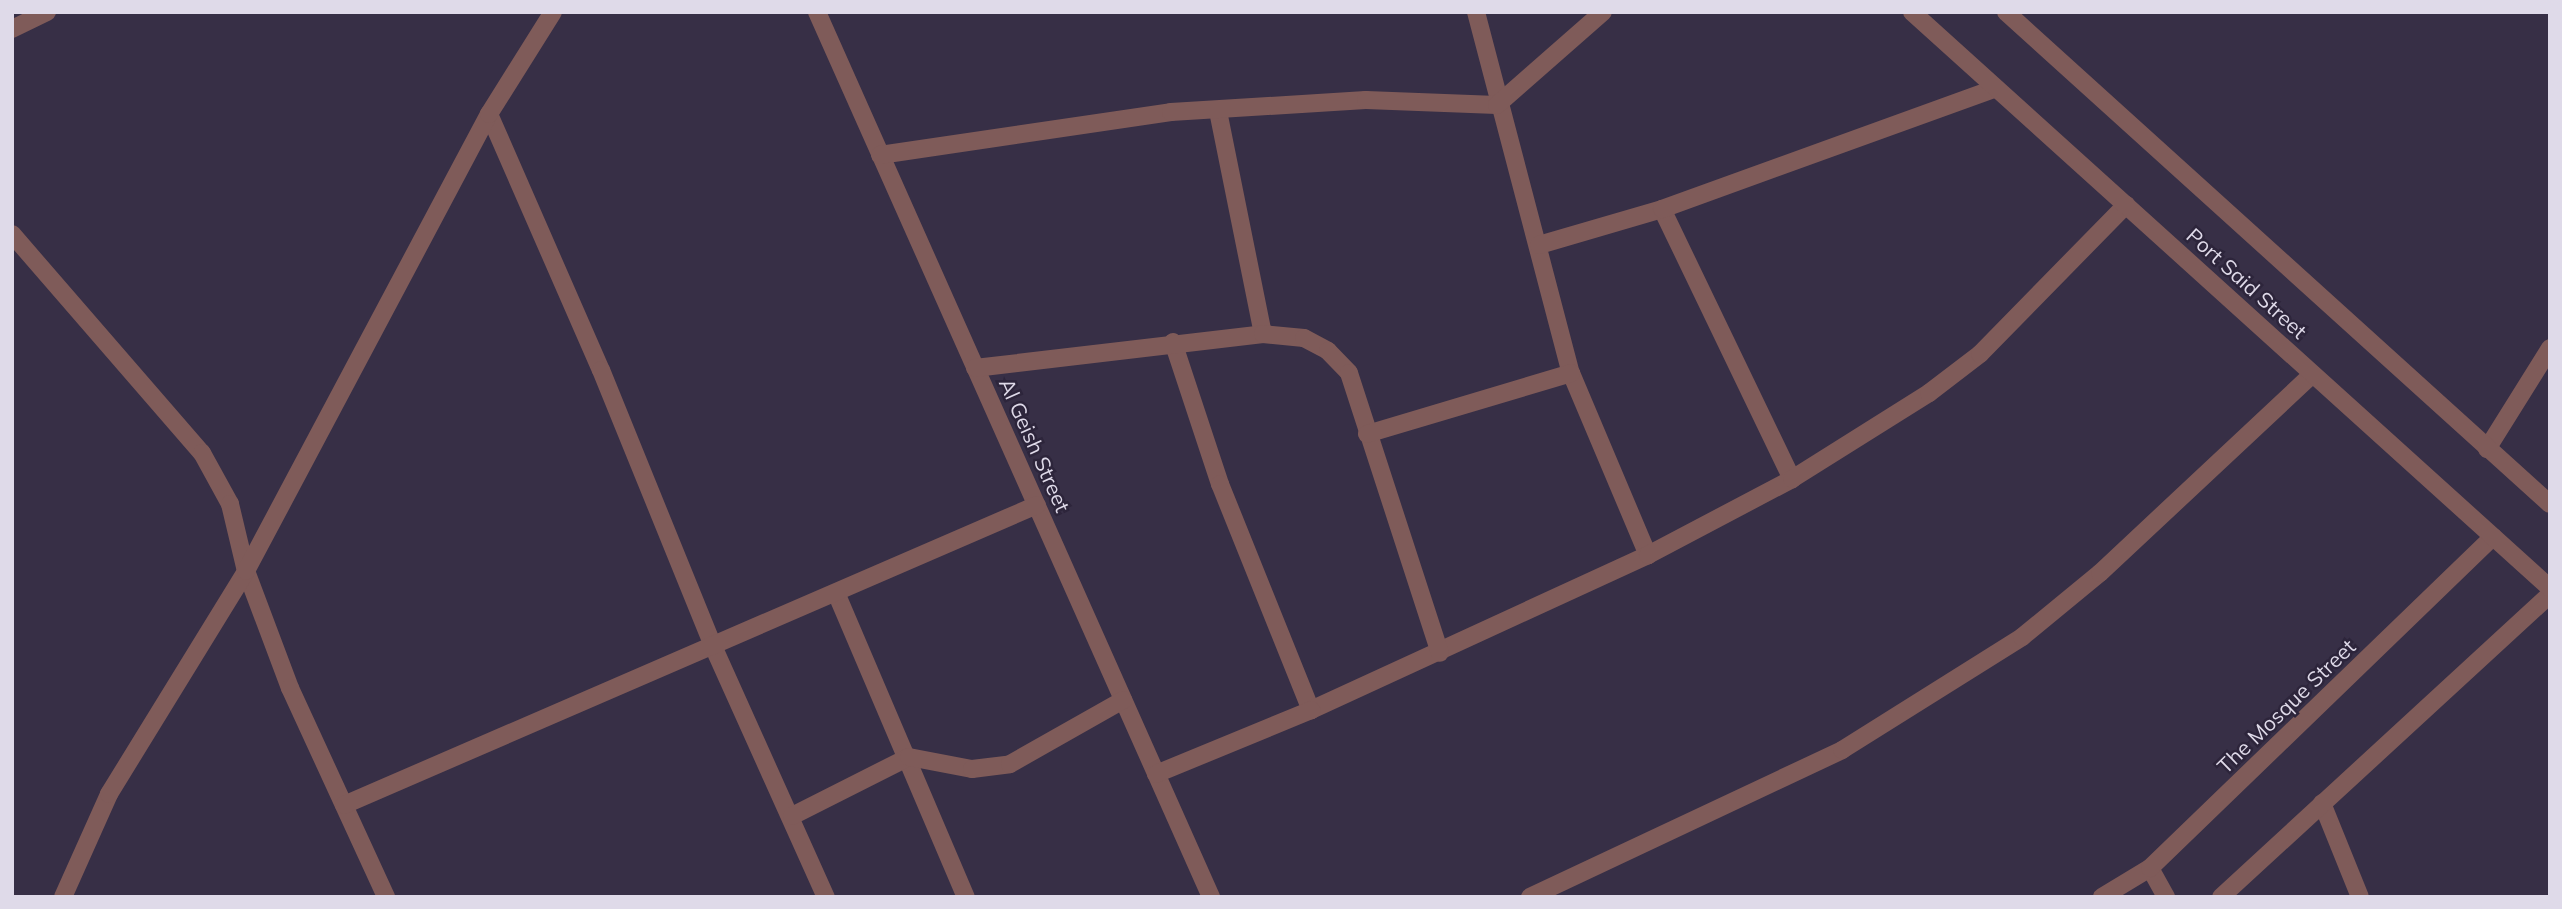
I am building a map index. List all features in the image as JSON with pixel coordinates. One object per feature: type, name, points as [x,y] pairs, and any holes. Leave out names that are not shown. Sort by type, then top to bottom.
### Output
[{"type":"street","points":[[12,29],[47,12]]},
{"type":"street","points":[[63,897],[109,794],[246,570],[489,114],[553,12]]},
{"type":"street","name":"Al Geish Street","points":[[817,12],[1211,897]]},
{"type":"street","points":[[1476,12],[1497,105],[1522,176],[1571,373],[1648,555]]},
{"type":"street","points":[[880,155],[1171,112],[1354,100],[1497,105],[1603,12]]},
{"type":"street","name":"Port Said Street","points":[[1912,12],[2550,591]]},
{"type":"street","name":"Port Said Street","points":[[2006,12],[2550,505]]},
{"type":"street","points":[[1539,245],[1662,209],[1996,88]]},
{"type":"street","points":[[1218,111],[1263,334]]},
{"type":"street","points":[[489,114],[601,370],[713,646],[792,816],[820,895]]},
{"type":"street","points":[[1156,774],[1440,653],[1648,555],[1792,479],[1929,393],[1980,354],[2126,205]]},
{"type":"street","points":[[1662,209],[1792,479]]},
{"type":"street","points":[[12,234],[202,453],[230,504],[246,570],[290,688],[386,897]]},
{"type":"street","points":[[975,368],[1172,342],[1263,334],[1304,338],[1328,351],[1349,373],[1440,653]]},
{"type":"street","points":[[1172,342],[1220,484],[1311,710]]},
{"type":"street","points":[[2487,449],[2550,348]]},
{"type":"street","points":[[1367,434],[1571,373]]},
{"type":"street","points":[[1530,897],[1842,750],[2022,637],[2100,573],[2314,374]]},
{"type":"street","points":[[344,805],[1037,506]]},
{"type":"street","name":"The Mosque Street","points":[[2102,897],[2150,869],[2493,537]]},
{"type":"street","points":[[2221,897],[2550,591]]},
{"type":"street","points":[[836,595],[909,757],[966,897]]},
{"type":"street","points":[[792,816],[909,757],[972,769],[1010,764],[1124,700]]},
{"type":"street","points":[[2322,803],[2360,897]]},
{"type":"street","points":[[2150,869],[2166,897]]}]
